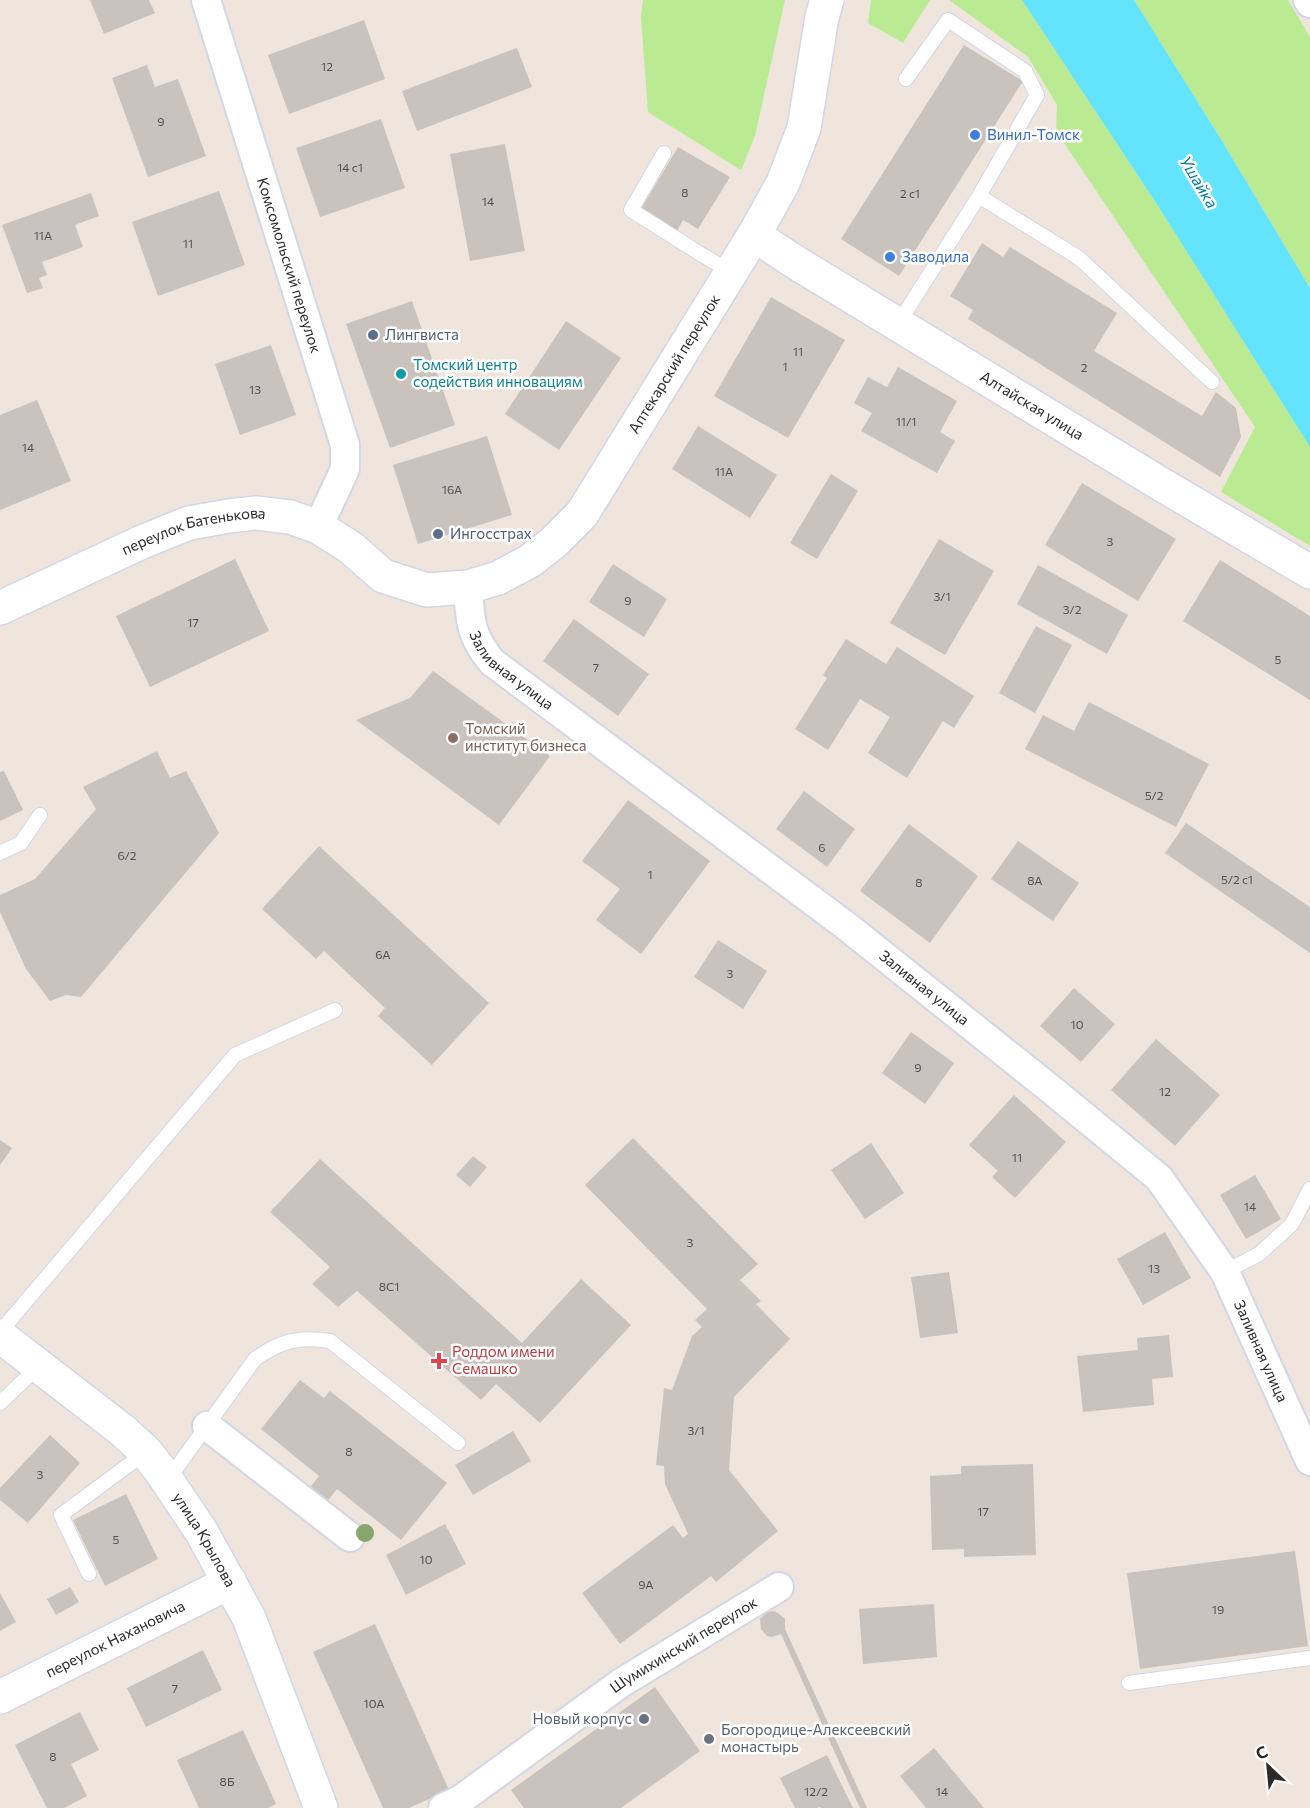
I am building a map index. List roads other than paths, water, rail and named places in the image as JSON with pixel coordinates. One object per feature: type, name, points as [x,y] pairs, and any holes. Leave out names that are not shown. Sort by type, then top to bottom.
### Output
[{"type":"main road","name":"Аптекарский переулок","points":[[383,576],[427,590],[468,587],[498,578],[530,561],[553,543],[582,514],[732,272],[783,183],[804,128],[822,17],[827,0]]},
{"type":"main road","name":"Алтайская улица","points":[[754,235],[1169,489],[1310,572]]},
{"type":"main road","name":"переулок Батенькова","points":[[0,608],[142,542],[189,524],[256,513],[290,517],[318,527],[350,547],[383,576]]},
{"type":"main road","name":"улица Крылова","points":[[0,1334],[146,1452],[201,1531],[249,1618],[321,1808]]},
{"type":"main road","name":"переулок Нахановича","points":[[0,1697],[230,1582]]},
{"type":"street","name":"Комсомольский переулок","points":[[206,0],[345,445],[345,469],[318,527]]},
{"type":"street","name":"Заливная улица","points":[[468,587],[470,623],[479,647],[492,662],[846,925],[1159,1178],[1225,1272],[1310,1461]]},
{"type":"street","points":[[207,1426],[350,1537]]},
{"type":"street","name":"Шумихинский переулок","points":[[443,1808],[460,1800],[621,1683],[779,1587]]},
{"type":"lane","points":[[898,324],[979,196],[1037,95],[1025,70],[948,20],[906,79]]},
{"type":"lane","points":[[664,153],[631,210],[699,254],[732,272]]},
{"type":"lane","points":[[979,196],[1079,258],[1212,382]]},
{"type":"lane","points":[[0,852],[21,843],[40,815]]},
{"type":"lane","points":[[0,1334],[235,1055],[335,1010]]},
{"type":"lane","points":[[1225,1272],[1259,1254],[1292,1224],[1310,1189]]},
{"type":"lane","points":[[167,1481],[255,1359],[272,1347],[290,1341],[314,1339],[330,1341],[458,1443]]},
{"type":"lane","points":[[0,1403],[39,1366]]},
{"type":"lane","points":[[89,1574],[61,1515],[146,1452]]},
{"type":"lane","points":[[1129,1683],[1310,1658]]},
{"type":"water","name":"Ушайка","points":[[1022,0],[1134,0],[1310,288],[1310,447],[1158,206]]},
{"type":"place","name":"Винил-Томск","points":[[975,135]]},
{"type":"place","name":"Заводила","points":[[890,257]]},
{"type":"place","name":"Лингвиста","points":[[373,335]]},
{"type":"place","name":"Томский центр содействия инновациям","points":[[401,374]]},
{"type":"place","name":"Ингосстрах","points":[[438,534]]},
{"type":"place","name":"Томский институт бизнеса","points":[[453,738]]},
{"type":"place","name":"Роддом имени Семашко","points":[[439,1361]]},
{"type":"place","name":"Новый корпус","points":[[644,1719]]},
{"type":"place","name":"Богородице-Алексеевский монастырь","points":[[709,1739]]}]
